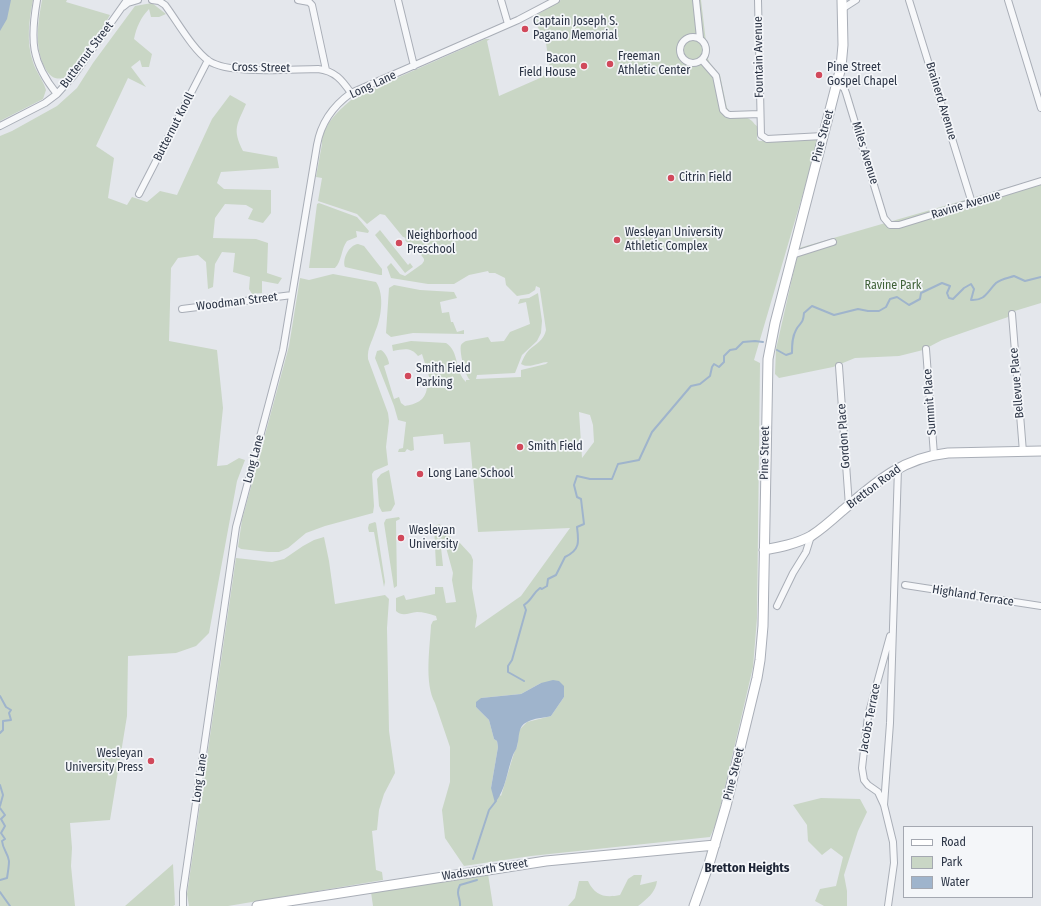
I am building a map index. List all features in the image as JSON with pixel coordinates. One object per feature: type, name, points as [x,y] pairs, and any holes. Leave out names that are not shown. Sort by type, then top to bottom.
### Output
[{"type":"street","points":[[37,0],[33,28],[33,40],[36,56],[48,83],[58,94]]},
{"type":"street","name":"Butternut Street","points":[[0,126],[45,103],[58,94],[74,75],[127,0]]},
{"type":"street","points":[[122,8],[128,3],[138,0]]},
{"type":"street","name":"Cross Street","points":[[152,0],[163,2],[196,48],[208,60],[217,65],[236,69],[326,70]]},
{"type":"street","points":[[298,0],[309,2],[312,5],[326,70],[339,77],[351,93]]},
{"type":"street","points":[[398,0],[414,66],[508,24],[556,0]]},
{"type":"street","points":[[501,0],[508,24]]},
{"type":"street","points":[[696,0],[700,38],[706,48],[705,55],[702,60],[695,62],[688,61],[682,56],[681,49],[683,42],[693,37],[700,38]]},
{"type":"street","name":"Fountain Avenue","points":[[758,0],[761,133],[764,138],[823,136]]},
{"type":"street","points":[[842,5],[856,0]]},
{"type":"street","name":"Brainerd Avenue","points":[[909,0],[972,203]]},
{"type":"street","points":[[1008,0],[1041,108]]},
{"type":"street","name":"Pine Street","points":[[694,906],[715,845],[726,806],[760,660],[763,626],[768,359],[772,336],[792,255],[843,56],[842,5]]},
{"type":"street","name":"Butternut Knoll","points":[[139,194],[208,60]]},
{"type":"street","points":[[702,60],[716,76],[724,112],[730,115],[760,114]]},
{"type":"street","name":"Long Lane","points":[[183,906],[183,892],[236,526],[279,368],[319,135],[326,118],[342,100],[351,93],[414,66]]},
{"type":"street","name":"Miles Avenue","points":[[836,83],[844,88],[846,93],[884,218],[890,225]]},
{"type":"street","name":"Ravine Avenue","points":[[890,225],[899,225],[1041,182]]},
{"type":"street","points":[[792,255],[834,242]]},
{"type":"street","name":"Woodman Street","points":[[182,308],[292,295]]},
{"type":"street","name":"Bellevue Place","points":[[1012,314],[1023,452]]},
{"type":"street","name":"Summit Place","points":[[926,349],[934,455]]},
{"type":"street","name":"Gordon Place","points":[[839,366],[849,506]]},
{"type":"street","name":"Bretton Road","points":[[764,550],[789,545],[811,536],[874,485],[898,468],[921,458],[963,452],[1041,451]]},
{"type":"street","name":"Jacobs Terrace","points":[[884,805],[890,723],[898,468]]},
{"type":"street","points":[[777,606],[793,573],[806,552],[811,536]]},
{"type":"street","name":"Highland Terrace","points":[[905,585],[1041,606]]},
{"type":"street","name":"Jacobs Terrace","points":[[888,906],[894,862],[893,842],[884,805],[878,792],[864,780],[862,768],[868,716],[892,625]]},
{"type":"street","name":"Wadsworth Street","points":[[257,906],[546,861],[715,845]]},
{"type":"green space","points":[[0,0],[33,0],[29,23],[29,47],[34,66],[46,90],[43,99],[0,121]]},
{"type":"green space","points":[[42,0],[67,0],[66,2],[110,15],[102,29],[65,78],[58,79],[49,74],[39,52],[38,34]]},
{"type":"green space","points":[[561,0],[701,0],[708,59],[720,75],[727,108],[735,117],[748,118],[757,126],[757,139],[759,141],[819,139],[754,360],[760,363],[757,618],[753,667],[717,821],[710,837],[531,856],[464,866],[445,838],[442,810],[450,782],[450,747],[432,695],[429,675],[431,625],[433,621],[437,620],[436,616],[419,612],[408,614],[398,613],[396,611],[396,598],[404,595],[406,600],[435,594],[435,587],[443,587],[446,603],[456,602],[452,580],[453,573],[444,540],[440,538],[443,566],[436,566],[434,526],[440,524],[443,533],[459,542],[471,555],[473,560],[472,588],[477,616],[475,628],[521,596],[570,528],[478,532],[470,442],[444,444],[443,434],[413,437],[414,450],[411,451],[407,449],[405,452],[398,452],[399,449],[403,448],[406,422],[398,420],[375,358],[377,351],[381,350],[388,358],[389,364],[384,366],[394,399],[399,397],[401,403],[405,406],[416,403],[422,399],[427,388],[432,386],[422,354],[418,356],[413,351],[407,349],[393,351],[392,345],[411,341],[446,343],[453,351],[462,378],[466,382],[466,380],[470,380],[466,374],[463,363],[461,345],[466,341],[488,337],[491,342],[504,341],[510,332],[530,324],[526,302],[518,304],[520,299],[529,298],[538,293],[542,321],[541,333],[537,341],[522,355],[515,373],[477,375],[476,379],[521,377],[521,370],[546,364],[548,362],[531,366],[521,364],[526,353],[542,339],[546,330],[540,288],[536,286],[535,290],[529,294],[517,296],[506,285],[505,278],[495,273],[489,273],[488,271],[469,275],[454,284],[428,284],[391,278],[387,267],[391,263],[400,274],[405,276],[422,264],[424,259],[419,252],[416,254],[405,240],[406,239],[385,215],[380,214],[367,224],[357,214],[318,201],[322,178],[316,177],[325,130],[333,117],[356,96],[485,39],[490,39],[487,41],[499,96],[548,74],[550,71],[546,43],[534,20],[535,16]],"holes":[[[579,412],[590,415],[593,425],[594,442],[582,458]],[[541,683],[564,697],[551,716],[527,722],[519,731],[517,747],[501,796],[491,788],[498,747],[497,741],[494,739],[489,720],[476,707],[481,698],[521,694]]]},
{"type":"green space","points":[[152,3],[166,14],[159,17],[151,17],[149,9],[139,23],[134,39],[152,54],[149,67],[142,67],[140,60],[131,67],[146,87],[128,78],[96,146],[114,158],[108,198],[127,205],[132,197],[147,202],[160,191],[177,195],[212,119],[230,95],[246,104],[237,127],[238,137],[243,151],[277,157],[279,168],[221,172],[217,183],[224,189],[271,190],[271,213],[263,223],[248,219],[253,209],[246,205],[225,204],[215,218],[213,238],[256,239],[268,243],[267,273],[282,278],[278,284],[262,281],[262,293],[252,294],[249,289],[250,277],[233,272],[235,253],[222,252],[215,264],[213,287],[208,289],[206,262],[198,255],[178,258],[171,268],[169,341],[217,350],[223,408],[217,466],[227,465],[239,458],[245,460],[237,481],[209,633],[196,646],[176,653],[128,656],[127,716],[110,820],[70,823],[72,848],[71,866],[75,906],[0,906],[0,136],[57,106],[77,88],[93,63],[135,6]]},
{"type":"green space","name":"Ravine Park","points":[[1041,178],[1041,303],[1008,313],[1008,317],[942,340],[923,350],[899,356],[855,358],[833,367],[779,378],[775,374],[776,349],[799,248]]},
{"type":"green space","points":[[319,203],[357,217],[369,231],[368,233],[356,231],[357,237],[347,241],[339,262],[335,268],[309,268],[317,204]]},
{"type":"green space","points":[[380,230],[408,265],[410,263],[413,267],[405,273],[375,235]]},
{"type":"green space","points":[[358,244],[364,246],[382,269],[382,275],[345,267],[345,256],[352,247]]},
{"type":"green space","points":[[333,274],[376,282],[379,287],[381,300],[380,314],[369,348],[368,359],[388,413],[389,421],[386,447],[388,465],[374,471],[372,474],[373,513],[325,526],[306,533],[288,548],[279,552],[241,549],[238,547],[242,520],[289,346],[300,278],[309,280]]},
{"type":"green space","points":[[394,285],[420,290],[454,292],[457,298],[440,302],[442,313],[449,312],[451,322],[453,322],[457,332],[464,330],[464,334],[413,333],[391,337],[386,333],[389,288]]},
{"type":"green space","points":[[389,470],[395,504],[391,511],[382,512],[379,506],[377,479],[381,474]]},
{"type":"green space","points":[[399,517],[400,519],[396,521],[397,586],[394,588],[384,523],[386,519]]},
{"type":"green space","points":[[375,522],[385,582],[384,587],[374,532],[369,532],[368,528],[369,524]]},
{"type":"green space","points":[[324,537],[335,604],[385,595],[389,599],[387,628],[389,731],[395,773],[384,794],[379,810],[377,830],[372,831],[376,870],[382,872],[383,880],[228,906],[189,906],[187,894],[236,558],[272,562],[284,559],[303,546]]},
{"type":"green space","points":[[821,798],[860,799],[867,812],[858,831],[844,875],[847,891],[847,906],[824,906],[815,901],[820,889],[836,886],[843,857],[831,848],[822,855],[808,841],[807,825],[793,805]]},
{"type":"green space","points":[[173,864],[175,905],[125,906]]},
{"type":"green space","points":[[488,874],[493,906],[373,906],[371,892]]},
{"type":"green space","points":[[634,875],[642,875],[640,885],[657,881],[653,892],[638,906],[568,906],[575,898],[579,881],[588,881],[594,890],[601,895],[615,896],[620,895],[628,879]]},
{"type":"water","points":[[0,0],[11,0],[7,19],[0,31]]},
{"type":"water","points":[[553,680],[559,681],[564,686],[564,697],[551,716],[530,721],[524,724],[520,729],[517,747],[513,754],[502,792],[495,803],[491,788],[498,747],[497,741],[494,739],[489,720],[476,707],[476,702],[481,698],[521,694],[541,683]]},
{"type":"waterway","points":[[777,350],[786,355],[792,353],[792,341],[797,327],[802,322],[804,313],[812,306],[834,315],[858,309],[879,311],[886,307],[890,299],[897,297],[909,305],[920,299],[921,293],[942,283],[950,286],[947,293],[949,298],[953,299],[964,288],[971,284],[974,289],[971,300],[976,300],[983,297],[996,283],[1002,280],[1014,276],[1025,281],[1041,277]]},
{"type":"waterway","points":[[524,681],[508,672],[508,666],[512,660],[526,610],[524,605],[540,588],[542,589],[547,586],[548,579],[556,575],[565,557],[576,548],[578,541],[577,527],[584,524],[581,499],[577,497],[574,485],[577,476],[590,479],[612,479],[618,464],[639,460],[652,432],[691,386],[700,384],[710,376],[714,364],[719,367],[724,362],[724,356],[730,350],[736,349],[743,342],[763,342]]},
{"type":"waterway","points":[[0,696],[6,707],[11,710],[9,713],[11,720],[3,721],[3,730],[0,733]]},
{"type":"waterway","points":[[0,785],[3,795],[0,806]]},
{"type":"waterway","points":[[473,859],[489,810],[496,801]]},
{"type":"waterway","points":[[0,808],[5,815],[1,819],[5,826],[1,833],[5,839],[2,841],[9,861],[7,878],[0,880]]},
{"type":"waterway","points":[[460,906],[458,894],[460,885],[477,880]]},
{"type":"waterway","points":[[0,892],[10,906]]},
{"type":"place","name":"Captain Joseph S. Pagano Memorial","points":[[525,29]]},
{"type":"place","name":"Freeman Athletic Center","points":[[610,64]]},
{"type":"place","name":"Bacon Field House","points":[[584,66]]},
{"type":"place","name":"Pine Street Gospel Chapel","points":[[819,75]]},
{"type":"place","name":"Citrin Field","points":[[671,178]]},
{"type":"place","name":"Wesleyan University Athletic Complex","points":[[617,240]]},
{"type":"place","name":"Neighborhood Preschool","points":[[399,243]]},
{"type":"place","name":"Smith Field Parking","points":[[408,376]]},
{"type":"place","name":"Smith Field","points":[[520,447]]},
{"type":"place","name":"Long Lane School","points":[[420,474]]},
{"type":"place","name":"Wesleyan University","points":[[401,538]]},
{"type":"place","name":"Wesleyan University Press","points":[[151,761]]},
{"type":"district","name":"Bretton Heights","points":[[747,868]]}]
